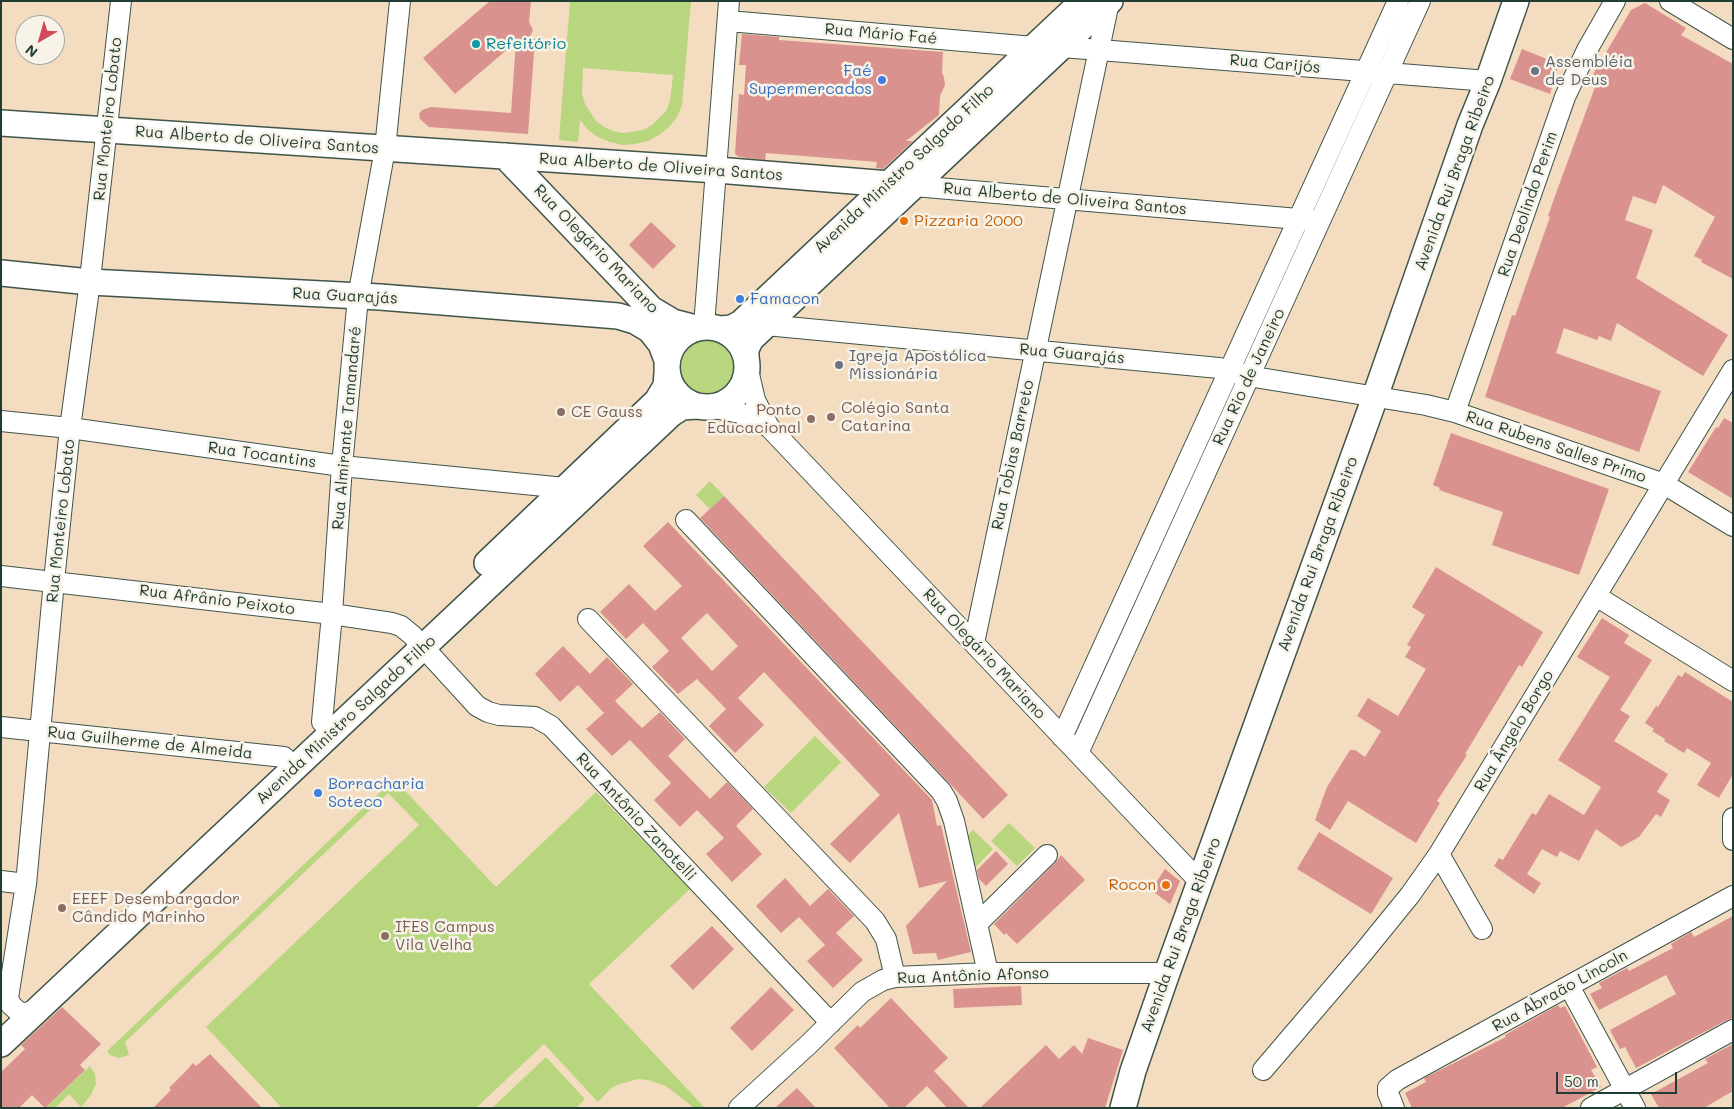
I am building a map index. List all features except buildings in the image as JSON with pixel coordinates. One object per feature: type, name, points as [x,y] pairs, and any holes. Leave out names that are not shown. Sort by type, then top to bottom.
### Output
[{"type":"main road","name":"Avenida Ministro Salgado Filho","points":[[707,328],[732,328],[741,323],[1083,1]]},
{"type":"main road","name":"Avenida Rui Braga Ribeiro","points":[[1123,1108],[1133,1071],[1167,974],[1376,396],[1470,125],[1488,81],[1516,1]]},
{"type":"main road","name":"Avenida Ministro Salgado Filho","points":[[747,364],[746,349],[749,342],[766,325],[1110,2]]},
{"type":"main road","name":"Rua Alberto de Oliveira Santos","points":[[1,123],[716,170],[914,186]]},
{"type":"main road","name":"Rua Olegário Mariano","points":[[505,156],[651,309],[679,325],[707,328]]},
{"type":"main road","name":"Rua Guarajás","points":[[1,273],[90,282],[380,297],[630,318],[645,327],[658,339],[667,367]]},
{"type":"main road","points":[[608,315],[618,312],[625,305],[629,296],[629,286]]},
{"type":"main road","points":[[707,328],[737,340],[747,364],[744,383],[738,394],[722,405],[702,407],[684,400],[675,391],[667,367],[671,348],[679,338],[707,328]]},
{"type":"main road","name":"Avenida Ministro Salgado Filho","points":[[5,1032],[573,493],[657,401],[666,386],[667,367]]},
{"type":"main road","name":"Avenida Ministro Salgado Filho","points":[[573,493],[674,411],[682,407],[702,407]]},
{"type":"main road","name":"Avenida Ministro Salgado Filho","points":[[5,1032],[42,1006],[290,762]]},
{"type":"street","name":"Rua Monteiro Lobato","points":[[5,1032],[11,1005],[8,998],[26,884],[70,428],[90,282],[120,1]]},
{"type":"street","name":"Rua Almirante Tamandaré","points":[[327,727],[342,466],[358,297],[385,149],[400,1]]},
{"type":"street","points":[[707,328],[716,170],[730,1]]},
{"type":"street","name":"Rua Rio de Janeiro","points":[[1078,753],[1239,373],[1299,219],[1398,1]]},
{"type":"street","name":"Rua Rio de Janeiro","points":[[1062,737],[1239,373],[1320,221],[1420,1]]},
{"type":"street","name":"Rua Deolindo Perim","points":[[1452,412],[1565,97],[1591,42],[1615,1]]},
{"type":"street","points":[[1670,1],[1733,39]]},
{"type":"street","name":"Rua Tobias Barreto","points":[[974,643],[1110,2]]},
{"type":"street","name":"Rua Mário Faé","points":[[728,21],[1034,47]]},
{"type":"street","name":"Rua Carijós","points":[[1062,47],[1488,81]]},
{"type":"street","name":"Rua Alberto de Oliveira Santos","points":[[914,186],[1320,221]]},
{"type":"street","name":"Rua Guarajás","points":[[766,325],[1209,367],[1376,396]]},
{"type":"street","name":"Rua Olegário Mariano","points":[[747,364],[755,400],[769,426],[1200,882]]},
{"type":"street","name":"Rua Ângelo Borgo","points":[[1263,1070],[1362,954],[1440,854],[1732,373]]},
{"type":"street","name":"Rua Rubens Salles Primo","points":[[1376,396],[1452,412],[1664,484],[1733,526]]},
{"type":"street","name":"Rua Olegário Mariano","points":[[702,407],[740,413],[769,426]]},
{"type":"street","name":"Rua Tocantins","points":[[1,421],[70,428],[342,466],[573,493]]},
{"type":"street","points":[[686,520],[941,791],[947,801],[954,821],[988,973]]},
{"type":"street","name":"Rua Afrânio Peixoto","points":[[1,576],[332,614],[392,623],[418,641]]},
{"type":"street","points":[[1596,596],[1733,681]]},
{"type":"street","points":[[588,619],[876,921],[886,938],[895,977]]},
{"type":"street","name":"Rua Antônio Zanotelli","points":[[418,641],[477,706],[488,712],[535,717],[551,726],[831,1023]]},
{"type":"street","name":"Rua Guilherme de Almeida","points":[[1,727],[290,762]]},
{"type":"street","points":[[1733,818],[1733,840]]},
{"type":"street","points":[[1440,854],[1482,928]]},
{"type":"street","points":[[977,924],[1047,855]]},
{"type":"street","points":[[1,881],[26,884]]},
{"type":"street","name":"Rua Abraão Lincoln","points":[[1394,1108],[1388,1088],[1397,1080],[1733,896]]},
{"type":"street","name":"Rua Antônio Afonso","points":[[739,1108],[862,992],[873,984],[895,977],[988,973],[1167,974]]},
{"type":"street","points":[[1569,986],[1635,1108]]},
{"type":"street","points":[[5,1032],[20,1013],[27,1013],[42,1006]]},
{"type":"street","points":[[1591,1108],[1733,1030]]},
{"type":"green space","points":[[570,1],[691,1],[682,105],[677,117],[669,127],[648,141],[623,145],[598,137],[588,130],[580,120],[578,142],[559,140]],"holes":[[[583,68],[673,75],[670,101],[666,111],[652,125],[643,130],[623,133],[604,127],[596,121],[585,104],[582,94]]]},
{"type":"green space","points":[[708,333],[729,340],[733,344],[736,349],[741,375],[729,394],[714,400],[688,395],[677,383],[677,351],[687,339]]},
{"type":"green space","points":[[1231,388],[1236,389],[1091,707],[1086,704]]},
{"type":"green space","points":[[710,481],[724,496],[710,509],[696,495]]},
{"type":"green space","points":[[815,736],[841,762],[791,813],[764,787]]},
{"type":"green space","name":"IFES Campus Vila Velha","points":[[394,779],[496,887],[596,792],[690,889],[589,984],[705,1108],[694,1108],[666,1086],[638,1079],[611,1088],[598,1102],[544,1044],[476,1108],[282,1108],[206,1027],[419,825],[388,793],[125,1042],[129,1055],[119,1058],[110,1055],[107,1051]]},
{"type":"green space","points":[[1009,823],[1035,848],[1017,866],[991,841]]},
{"type":"green space","points":[[973,830],[993,849],[972,871],[966,837]]},
{"type":"green space","points":[[546,1057],[585,1099],[576,1108],[492,1108]]},
{"type":"green space","points":[[90,1066],[95,1074],[96,1084],[91,1095],[81,1107],[69,1094],[55,1108],[45,1108]]},
{"type":"place","name":"Refeitório","points":[[476,44]]},
{"type":"place","name":"Assembléia de Deus","points":[[1535,71]]},
{"type":"place","name":"Faé Supermercados","points":[[882,80]]},
{"type":"place","name":"Pizzaria 2000","points":[[904,221]]},
{"type":"place","name":"Famacon","points":[[740,299]]},
{"type":"place","name":"Igreja Apostólica Missionária","points":[[839,365]]},
{"type":"place","name":"CE Gauss","points":[[561,412]]},
{"type":"place","name":"Colégio Santa Catarina","points":[[831,417]]},
{"type":"place","name":"Ponto Educacional","points":[[811,419]]},
{"type":"place","name":"Borracharia Soteco","points":[[318,793]]},
{"type":"place","name":"Rocon","points":[[1166,885]]},
{"type":"place","name":"EEEF Desembargador Cândido Marinho","points":[[62,908]]},
{"type":"place","name":"IFES Campus Vila Velha","points":[[385,936]]}]
